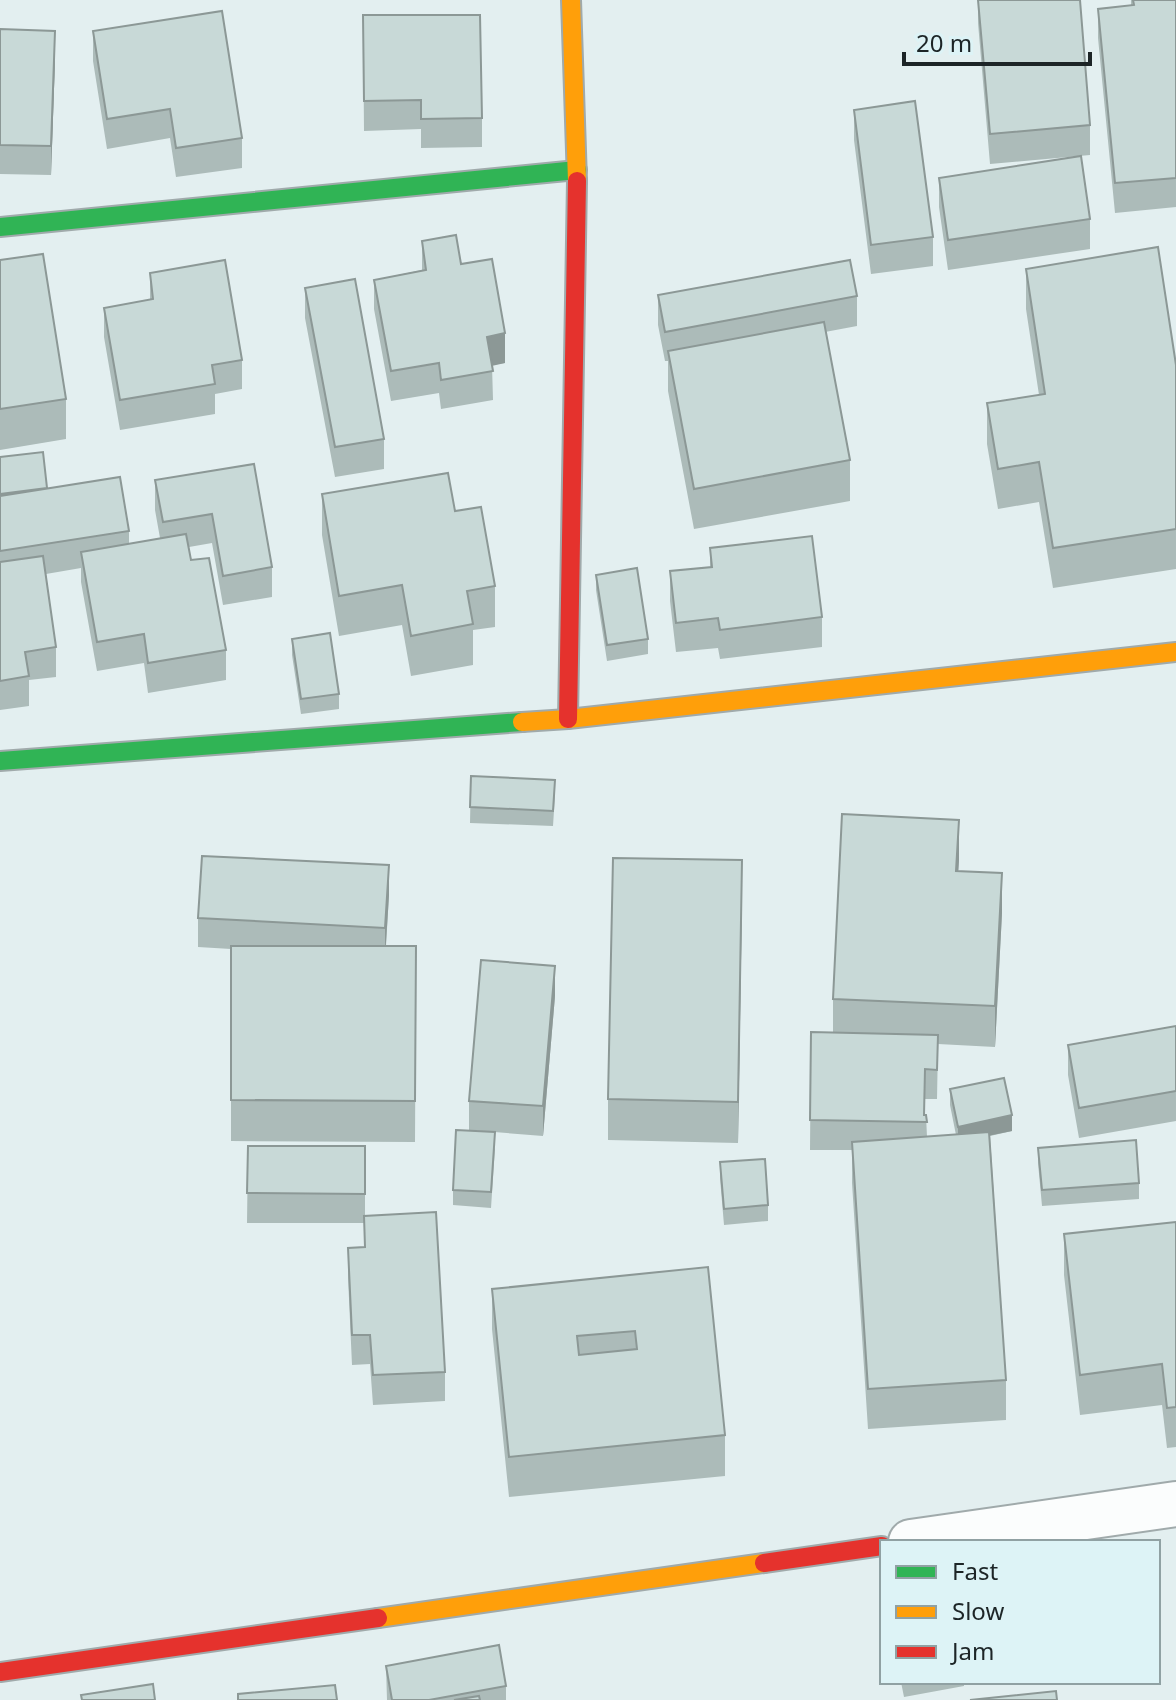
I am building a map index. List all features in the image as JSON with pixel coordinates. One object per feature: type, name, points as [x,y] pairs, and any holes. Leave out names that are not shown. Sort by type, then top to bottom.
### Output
[{"type":"street","points":[[568,719],[577,170],[571,0]]},
{"type":"street","points":[[0,227],[577,170]]},
{"type":"street","points":[[0,761],[568,719],[1176,652]]},
{"type":"street","points":[[925,1540],[1176,1504]]},
{"type":"street","points":[[0,1672],[880,1546]]},
{"type":"building","points":[[978,0],[1080,0],[1090,125],[990,134]]},
{"type":"building","points":[[1133,0],[1176,0],[1176,178],[1115,183],[1098,9],[1134,5]]},
{"type":"building","points":[[222,11],[242,138],[176,148],[170,109],[107,119],[93,31]]},
{"type":"building","points":[[363,15],[480,15],[482,118],[421,119],[421,100],[364,101]]},
{"type":"building","points":[[0,29],[55,31],[51,146],[0,145]]},
{"type":"building","points":[[915,101],[933,237],[871,245],[854,110]]},
{"type":"building","points":[[1081,156],[1090,219],[948,240],[939,178]]},
{"type":"building","points":[[456,235],[461,264],[492,259],[505,333],[487,337],[493,371],[441,380],[439,363],[391,371],[374,280],[426,270],[422,241]]},
{"type":"building","points":[[1158,247],[1176,365],[1176,529],[1053,548],[1039,462],[998,469],[987,403],[1045,394],[1026,269]]},
{"type":"building","points":[[43,254],[66,399],[0,409],[0,260]]},
{"type":"building","points":[[225,260],[242,360],[212,365],[215,384],[120,400],[104,308],[153,299],[150,273]]},
{"type":"building","points":[[850,260],[857,296],[665,332],[658,295]]},
{"type":"building","points":[[355,279],[384,439],[335,447],[305,288]]},
{"type":"building","points":[[824,322],[850,460],[694,489],[668,351]]},
{"type":"building","points":[[43,452],[47,488],[0,494],[0,457]]},
{"type":"building","points":[[254,464],[272,567],[223,576],[212,514],[163,522],[155,480]]},
{"type":"building","points":[[448,473],[455,511],[481,507],[495,586],[467,591],[473,624],[411,636],[402,585],[339,596],[322,494]]},
{"type":"building","points":[[120,477],[129,531],[0,551],[0,496]]},
{"type":"building","points":[[186,534],[191,560],[209,558],[226,650],[148,663],[144,634],[97,642],[81,552]]},
{"type":"building","points":[[812,536],[822,617],[720,630],[718,618],[676,623],[670,571],[712,567],[710,548]]},
{"type":"building","points":[[43,556],[56,647],[25,652],[29,676],[0,681],[0,562]]},
{"type":"building","points":[[637,568],[648,639],[607,645],[596,575]]},
{"type":"building","points":[[330,633],[339,694],[301,699],[292,639]]},
{"type":"building","points":[[471,776],[555,780],[553,811],[470,807]]},
{"type":"building","points":[[842,814],[959,820],[956,871],[1002,873],[995,1006],[833,999]]},
{"type":"building","points":[[202,856],[389,865],[385,928],[198,918]]},
{"type":"building","points":[[613,858],[742,860],[738,1102],[608,1099]]},
{"type":"building","points":[[231,946],[416,946],[415,1101],[231,1100]]},
{"type":"building","points":[[481,960],[555,966],[543,1106],[469,1101]]},
{"type":"building","points":[[1176,1026],[1176,1091],[1079,1108],[1068,1045]]},
{"type":"building","points":[[811,1032],[938,1035],[937,1070],[925,1069],[924,1115],[927,1122],[810,1120]]},
{"type":"building","points":[[1004,1078],[1012,1115],[958,1127],[950,1089]]},
{"type":"building","points":[[456,1130],[495,1132],[491,1192],[453,1190]]},
{"type":"building","points":[[989,1132],[1006,1380],[868,1389],[852,1142]]},
{"type":"building","points":[[1136,1140],[1139,1183],[1042,1190],[1038,1148]]},
{"type":"building","points":[[248,1146],[365,1146],[365,1194],[247,1193]]},
{"type":"building","points":[[765,1159],[768,1205],[724,1209],[720,1162]]},
{"type":"building","points":[[436,1212],[445,1372],[373,1375],[370,1335],[352,1335],[348,1248],[365,1247],[364,1216]]},
{"type":"building","points":[[1176,1222],[1176,1407],[1167,1408],[1162,1364],[1080,1375],[1064,1234]]},
{"type":"building","points":[[708,1267],[725,1435],[509,1457],[492,1289]],"holes":[[[635,1331],[637,1349],[579,1355],[577,1336]]]},
{"type":"building","points":[[499,1645],[506,1686],[429,1700],[392,1700],[386,1666]]},
{"type":"building","points":[[153,1684],[155,1700],[82,1700],[81,1695]]},
{"type":"building","points":[[335,1685],[337,1700],[238,1700],[238,1694]]},
{"type":"building","points":[[1056,1691],[1057,1700],[970,1700]]},
{"type":"building","points":[[479,1696],[480,1700],[454,1700]]},
{"type":"traffic: fast","points":[[0,227],[577,170]]},
{"type":"traffic: fast","points":[[0,761],[522,722]]},
{"type":"traffic: slow","points":[[571,0],[577,181]]},
{"type":"traffic: slow","points":[[522,722],[1176,652]]},
{"type":"traffic: slow","points":[[378,1618],[764,1563]]},
{"type":"traffic: jam","points":[[568,719],[577,181]]},
{"type":"traffic: jam","points":[[764,1563],[880,1546]]},
{"type":"traffic: jam","points":[[0,1672],[378,1618]]}]
